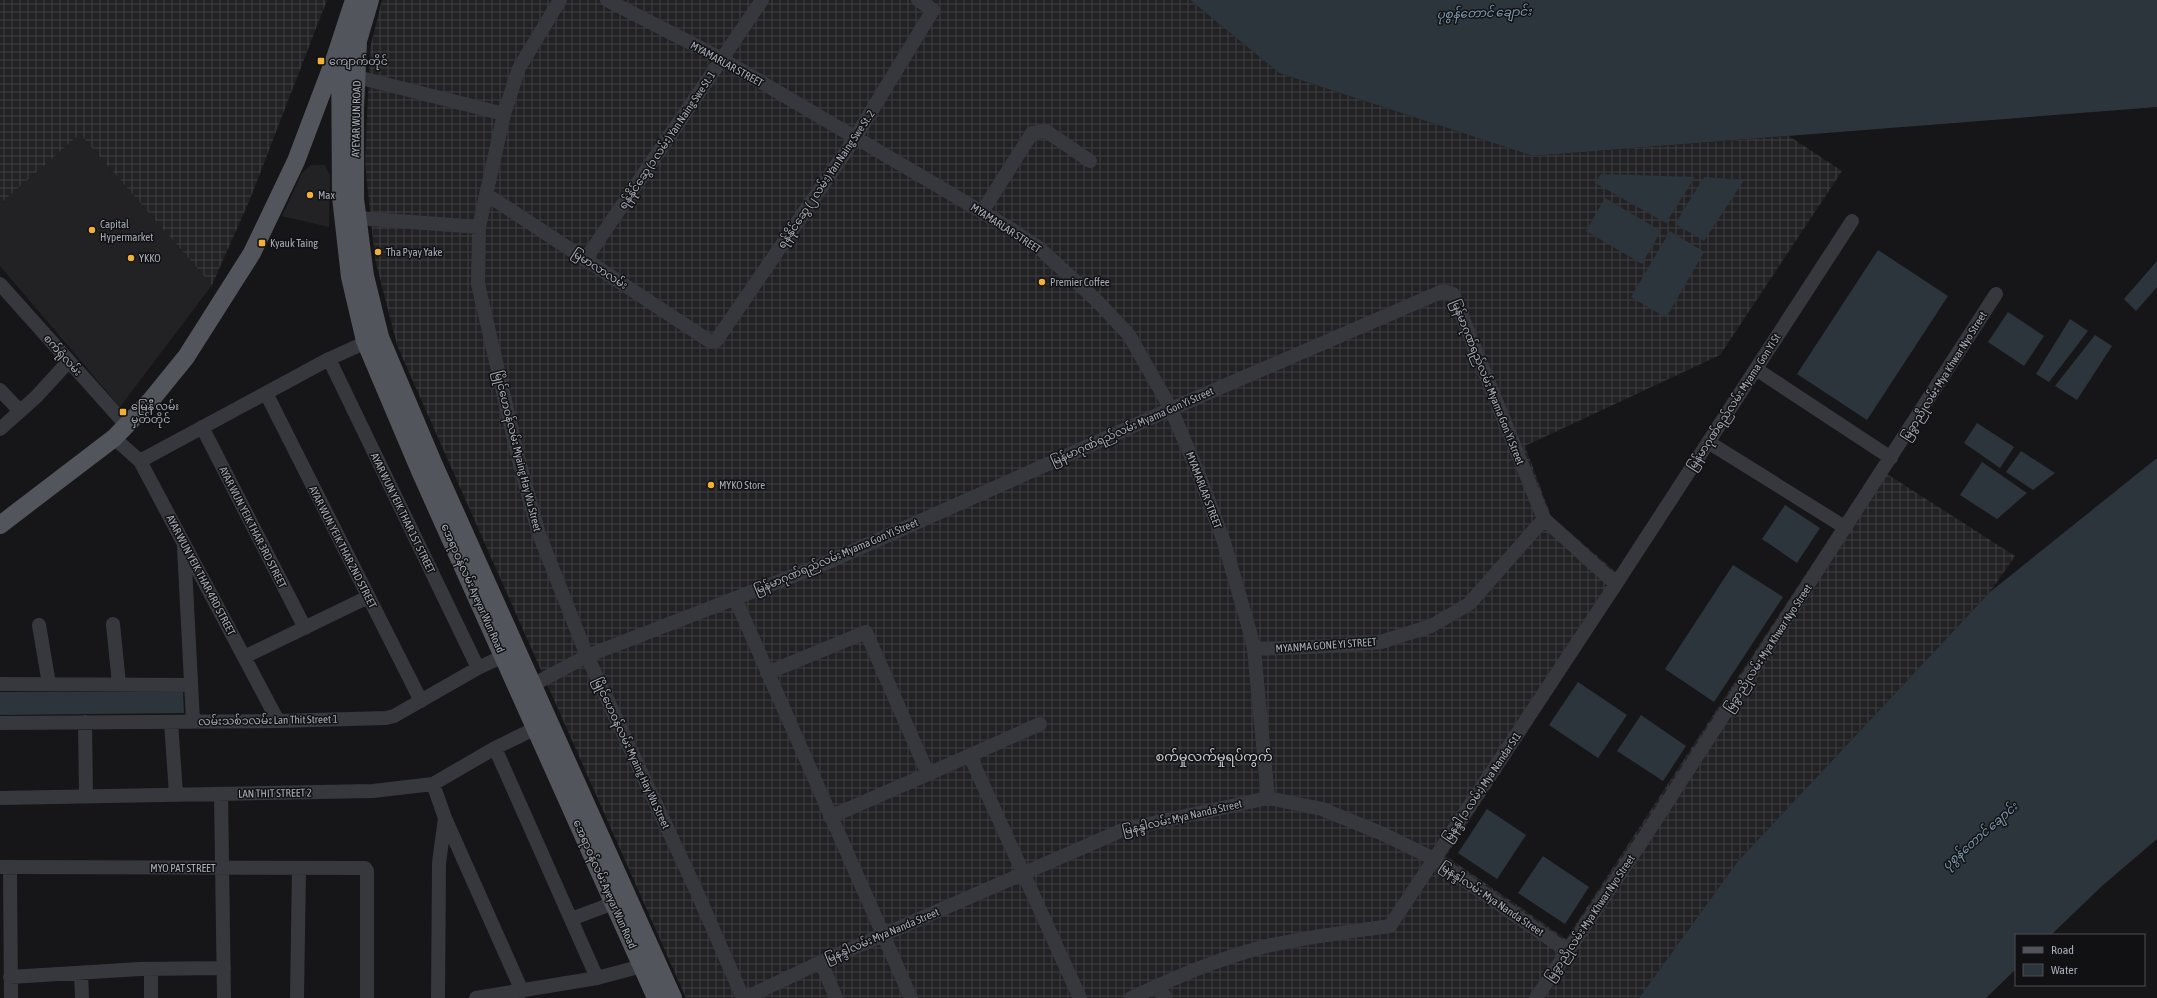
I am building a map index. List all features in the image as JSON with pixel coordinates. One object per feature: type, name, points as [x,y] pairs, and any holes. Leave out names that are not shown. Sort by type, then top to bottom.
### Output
[{"type":"main road","name":"AYEYAR WUN ROAD","points":[[348,166],[347,40],[354,0]]},
{"type":"main road","name":"AYEYAR WUN ROAD","points":[[348,166],[357,77],[347,40],[370,0]]},
{"type":"main road","points":[[0,525],[114,438],[127,426],[169,379],[215,313],[252,253],[296,161],[347,40]]},
{"type":"main road","name":"အေရာဝန်လမ်း Ayeyar Wun Road","points":[[348,166],[357,218],[372,339]]},
{"type":"main road","name":"အေရာဝန်လမ်း Ayeyar Wun Road","points":[[348,166],[342,204],[350,277],[372,339],[434,465],[526,688],[673,998]]},
{"type":"main road","name":"အေရာဝန်လမ်း Ayeyar Wun Road","points":[[526,688],[536,728],[656,998]]},
{"type":"street","name":"မြိုင်ဟေဝန်လမ်း Myaing Hay Wu Street","points":[[560,0],[519,68],[504,114],[479,227],[478,284],[519,461],[539,534],[587,656],[696,890],[744,998]]},
{"type":"street","name":"MYAMARLAR STREET","points":[[607,0],[722,59],[982,212],[1038,247],[1096,300],[1129,335],[1171,408],[1199,474],[1224,542],[1254,649],[1268,798]]},
{"type":"street","name":"ရန်နိုင်ဆွေ (၁ လမ်း) Yan Naing Swe St. 1","points":[[586,260],[762,0]]},
{"type":"street","name":"ရန်နိုင်ဆွေ (၂ လမ်း) Yan Naing Swe St. 2","points":[[714,342],[716,342],[855,138],[933,10],[918,0]]},
{"type":"street","points":[[357,77],[504,114]]},
{"type":"street","points":[[982,212],[1032,134],[1046,131],[1090,161]]},
{"type":"street","name":"မြမာလာလမ်း","points":[[486,194],[711,342],[714,342]]},
{"type":"street","points":[[357,218],[479,227]]},
{"type":"street","name":"မြန်မာဂုဏ်ရည်လမ်း Myama Gon Yi St","points":[[1616,584],[1852,221]]},
{"type":"street","name":"စက်ရုံလမ်း","points":[[0,284],[127,426]]},
{"type":"street","name":"မြန်မာဂုဏ်ရည်လမ်း Myama Gon Yi Street","points":[[526,688],[587,656],[826,562],[1171,408],[1444,291],[1453,294],[1544,520]]},
{"type":"street","name":"မြခွာညိုလမ်း Mya Khwar Nyo Street","points":[[1536,998],[1566,950],[1644,838],[1996,294]]},
{"type":"street","points":[[140,461],[329,359],[372,339]]},
{"type":"street","name":"AYAR WUN YEIK THAR 1ST STREET","points":[[329,359],[478,668]]},
{"type":"street","points":[[0,429],[20,411],[69,361]]},
{"type":"street","points":[[1756,369],[1891,458]]},
{"type":"street","points":[[0,390],[20,411]]},
{"type":"street","name":"AYAR WUN YEIK THAR 2ND STREET","points":[[266,393],[421,701]]},
{"type":"street","name":"AYAR WUN YEIK THAR 3RD STREET","points":[[202,427],[304,628]]},
{"type":"street","name":"AYAR WUN YEIK THAR 4RD STREET","points":[[114,438],[140,461],[278,721]]},
{"type":"street","points":[[1708,442],[1846,528]]},
{"type":"street","points":[[1544,520],[1616,584]]},
{"type":"street","name":"MYANMA GONE YI STREET","points":[[1254,649],[1334,646],[1381,642],[1431,626],[1469,604],[1544,520]]},
{"type":"street","points":[[184,542],[193,721]]},
{"type":"street","name":"မြနန္ဒါ (၁ လမ်း) Mya Nandar St1","points":[[1131,998],[1203,967],[1262,948],[1390,926],[1616,584]]},
{"type":"street","points":[[244,657],[368,597]]},
{"type":"street","points":[[735,598],[830,817],[911,998]]},
{"type":"street","points":[[113,624],[119,684]]},
{"type":"street","points":[[39,625],[49,684]]},
{"type":"street","points":[[767,673],[866,632],[928,774]]},
{"type":"street","name":"လမ်းသစ်၁လမ်း Lan Thit Street 1","points":[[0,723],[278,721],[386,718],[394,716],[478,668],[511,652]]},
{"type":"street","points":[[0,684],[191,685]]},
{"type":"street","points":[[86,722],[86,795]]},
{"type":"street","points":[[171,722],[176,794]]},
{"type":"street","points":[[830,817],[1040,724]]},
{"type":"street","name":"LAN THIT STREET 2","points":[[0,798],[86,795],[373,791],[433,784],[495,748],[536,728]]},
{"type":"street","points":[[495,748],[597,978]]},
{"type":"street","points":[[970,756],[1022,874],[1080,998]]},
{"type":"street","points":[[433,784],[445,818],[522,990]]},
{"type":"street","points":[[221,794],[224,998]]},
{"type":"street","name":"မြနန္ဒါလမ်း Mya Nanda Street","points":[[744,998],[821,962],[1125,829],[1268,798],[1322,809],[1383,834],[1434,859],[1566,950]]},
{"type":"street","points":[[438,998],[439,863],[445,818]]},
{"type":"street","points":[[5,867],[10,998]]},
{"type":"street","name":"MYO PAT STREET","points":[[5,867],[365,868],[367,872],[367,998]]},
{"type":"street","points":[[297,998],[299,869]]},
{"type":"street","points":[[571,919],[614,903]]},
{"type":"street","points":[[821,962],[836,998]]},
{"type":"street","points":[[476,998],[597,978],[642,966]]},
{"type":"street","points":[[10,977],[151,969],[224,968]]},
{"type":"street","points":[[151,969],[151,998]]},
{"type":"street","points":[[82,973],[82,998]]},
{"type":"street","points":[[1159,985],[1165,998]]},
{"type":"shaded area","points":[[0,0],[327,0],[250,199],[212,285],[80,134],[0,204]]},
{"type":"shaded area","points":[[382,0],[1190,0],[1279,73],[1533,156],[1789,136],[1842,171],[1720,355],[1525,446],[1551,516],[1626,581],[1446,856],[1566,939],[1876,467],[2015,556],[1990,592],[1738,861],[1639,998],[686,998],[397,345],[375,259],[365,163],[370,48]]},
{"type":"shaded area","points":[[80,134],[212,285],[120,407],[0,266],[0,204]]},
{"type":"shaded area","name":"Max","points":[[311,165],[325,165],[330,175],[329,227],[282,216],[302,173]]},
{"type":"water","name":"ပုစွန်တောင် ချောင်း","points":[[1190,0],[2157,0],[2157,107],[1533,156],[1279,73]]},
{"type":"water","points":[[1601,174],[1695,177],[1666,223],[1595,183]]},
{"type":"water","points":[[1704,177],[1744,180],[1704,241],[1675,224]]},
{"type":"water","points":[[1605,198],[1661,231],[1642,264],[1586,231]]},
{"type":"water","points":[[1670,231],[1704,252],[1666,318],[1631,297]]},
{"type":"water","points":[[1878,250],[1948,296],[1867,420],[1797,374]]},
{"type":"water","points":[[2157,261],[2157,287],[2136,311],[2124,299]]},
{"type":"water","points":[[2008,312],[2044,336],[2024,366],[1988,342]]},
{"type":"water","points":[[2070,319],[2088,331],[2049,382],[2036,374]]},
{"type":"water","points":[[2095,335],[2112,346],[2077,400],[2055,386]]},
{"type":"water","points":[[1977,423],[2014,447],[2000,468],[1964,443]]},
{"type":"water","points":[[2021,451],[2055,473],[2033,490],[2006,472]]},
{"type":"water","name":"ပုစွန်တောင် ချောင်း","points":[[2157,458],[2157,839],[2102,886],[2052,934],[2015,934],[2015,970],[1986,998],[1639,998],[1738,861],[1990,592]]},
{"type":"water","points":[[1982,462],[2027,493],[1997,519],[1960,495]]},
{"type":"water","points":[[1785,505],[1820,528],[1797,563],[1762,539]]},
{"type":"water","points":[[1733,565],[1783,597],[1714,702],[1665,669]]},
{"type":"water","points":[[1578,682],[1627,715],[1598,758],[1549,725]]},
{"type":"water","points":[[0,692],[183,692],[184,713],[0,715]]},
{"type":"water","points":[[1641,715],[1686,746],[1663,781],[1617,751]]},
{"type":"water","points":[[1487,809],[1526,835],[1497,879],[1458,853]]},
{"type":"water","points":[[1543,856],[1589,887],[1565,924],[1518,893]]},
{"type":"place","name":"ကျောက်တိုင်","points":[[321,61]]},
{"type":"place","name":"Max","points":[[310,195]]},
{"type":"place","name":"Capital Hypermarket","points":[[92,230]]},
{"type":"place","name":"Kyauk Taing","points":[[262,243]]},
{"type":"place","name":"Tha Pyay Yake","points":[[378,252]]},
{"type":"place","name":"YKKO","points":[[131,258]]},
{"type":"place","name":"Premier Coffee","points":[[1042,282]]},
{"type":"place","name":"မြေနီ လမ်း မှတ်တိုင်","points":[[123,412]]},
{"type":"place","name":"MYKO Store","points":[[711,485]]},
{"type":"district","name":"စက်မှုလက်မှုရပ်ကွက်","points":[[1214,756]]}]
